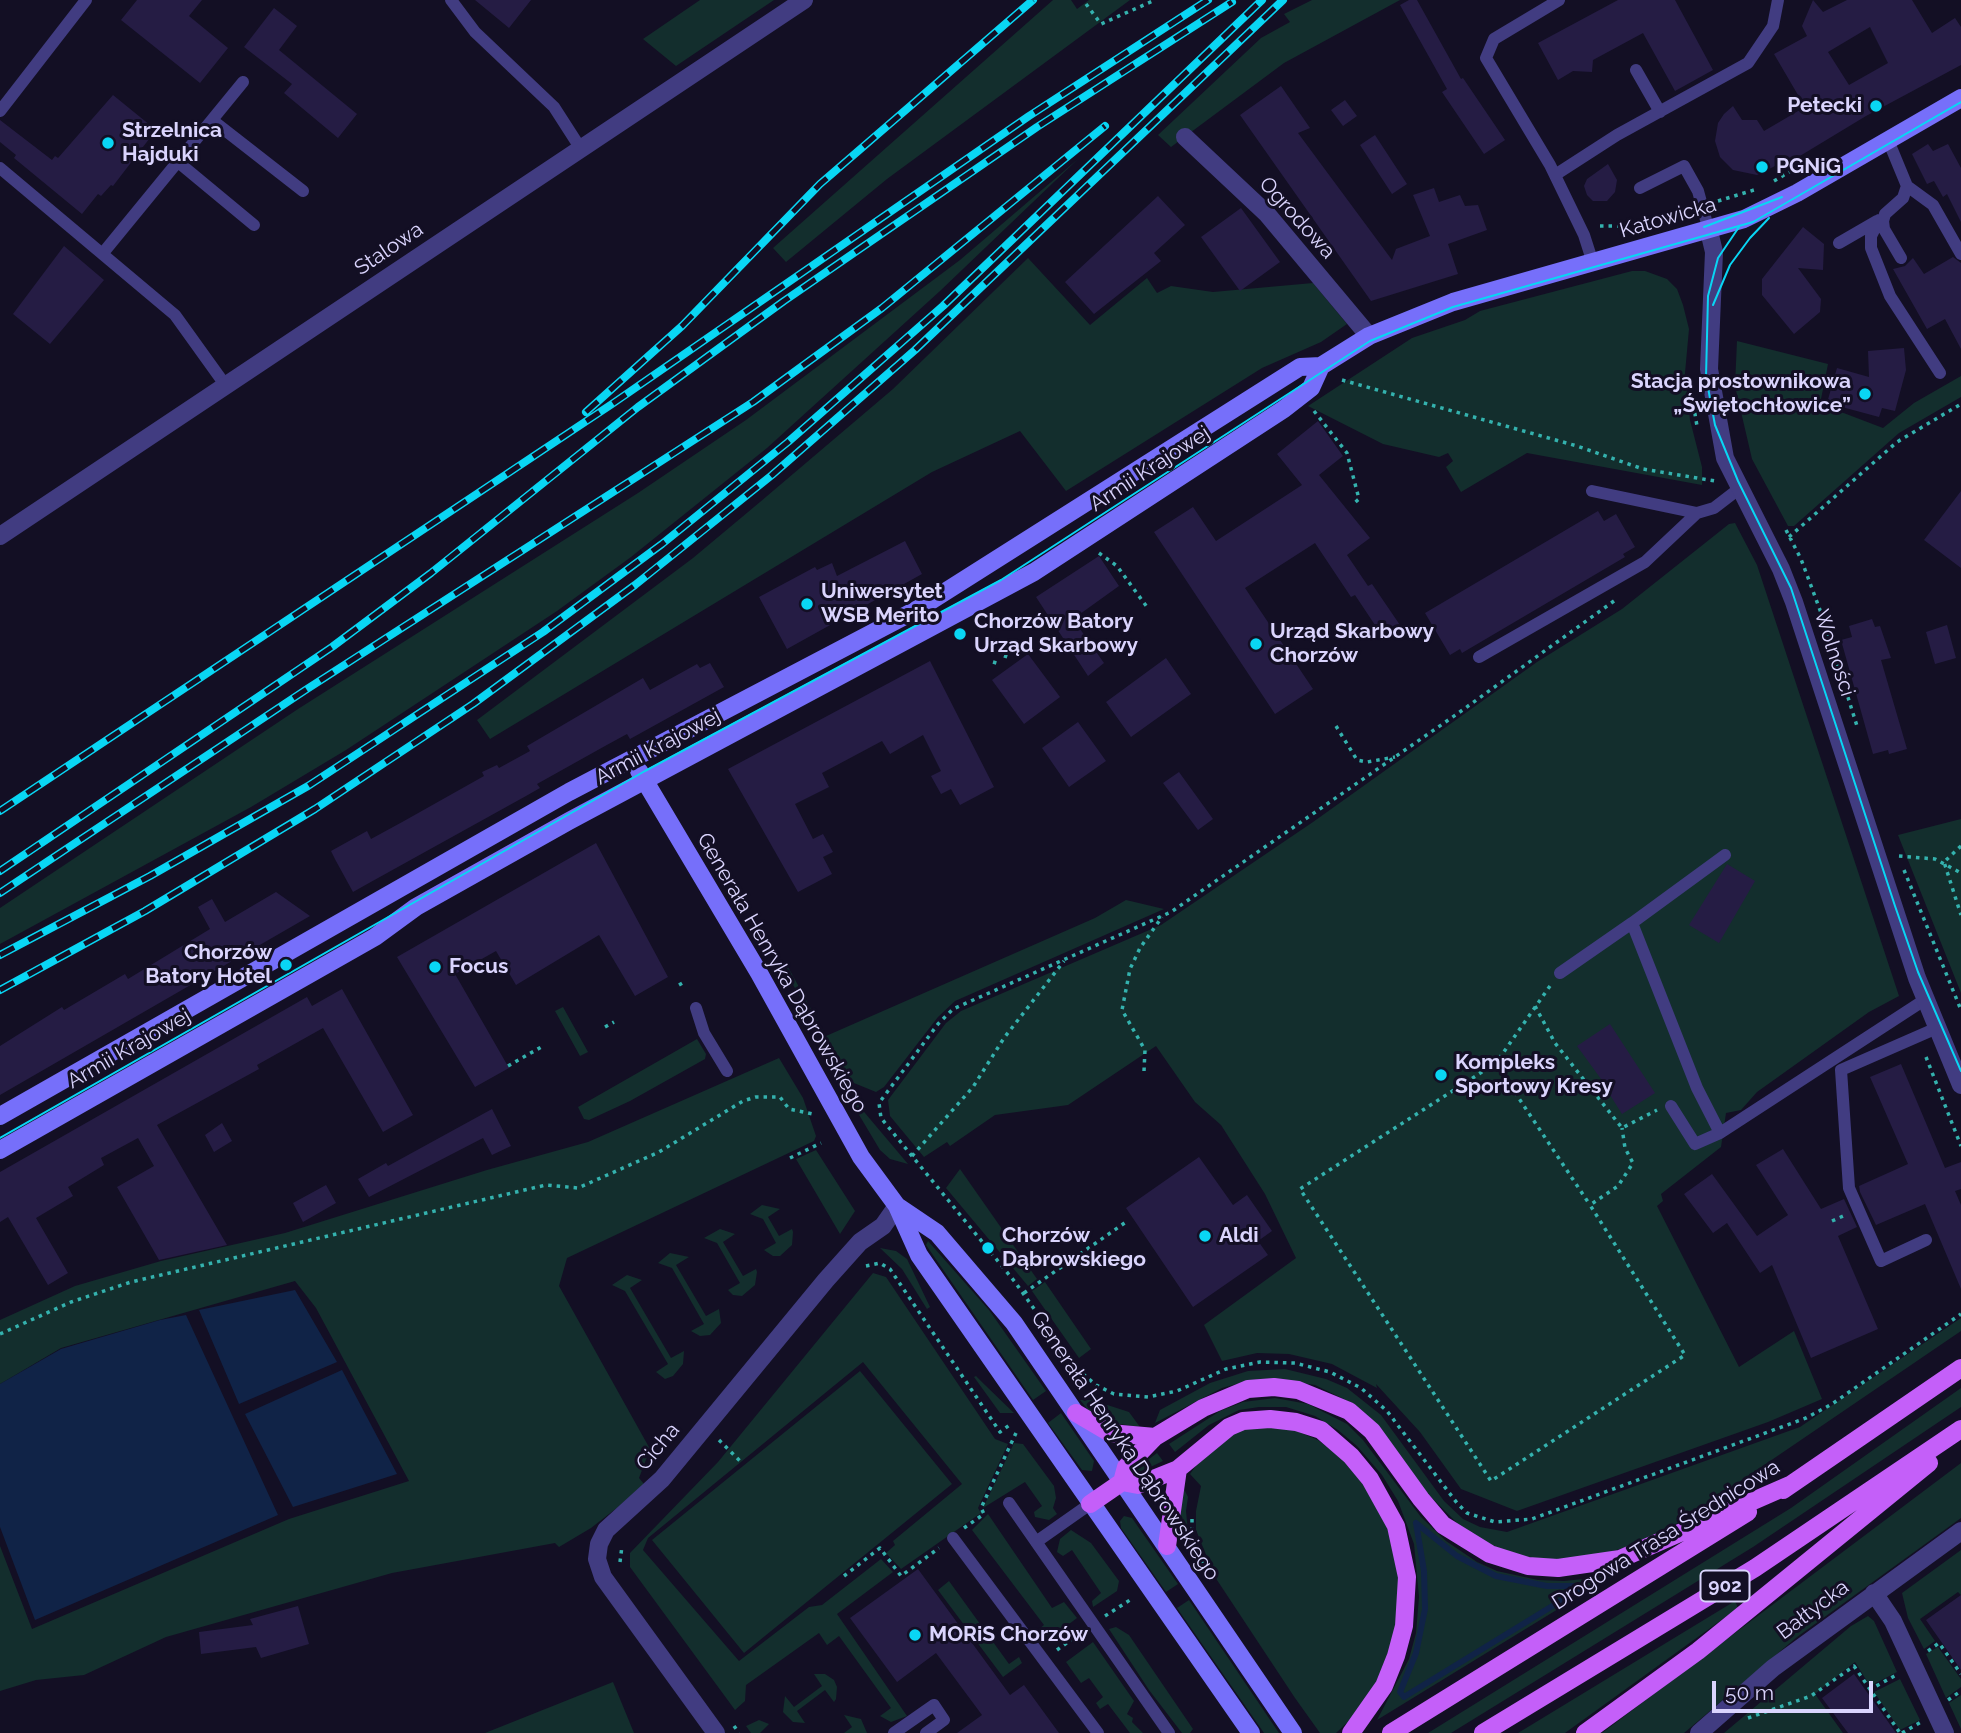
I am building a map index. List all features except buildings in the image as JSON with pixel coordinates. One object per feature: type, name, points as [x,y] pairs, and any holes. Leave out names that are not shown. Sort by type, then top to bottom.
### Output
[{"type":"main road","name":"Drogowa Trasa Średnicowa","points":[[1391,1733],[1792,1484],[1961,1368]]},
{"type":"main road","points":[[1090,1504],[1122,1482],[1126,1467],[1155,1437],[1203,1408],[1248,1389],[1298,1390],[1349,1410],[1373,1431],[1420,1499],[1443,1525],[1490,1554],[1528,1566],[1558,1568],[1620,1559],[1792,1484]]},
{"type":"main road","points":[[1076,1413],[1110,1433],[1155,1437]]},
{"type":"main road","points":[[1122,1482],[1138,1485],[1178,1469],[1228,1427],[1243,1421],[1270,1419],[1321,1430],[1351,1455],[1370,1479],[1396,1526],[1403,1549],[1407,1602],[1402,1636],[1384,1686],[1351,1733]]},
{"type":"main road","name":"902","points":[[1483,1733],[1755,1567],[1961,1429]]},
{"type":"main road","points":[[1585,1733],[1698,1651],[1961,1438]]},
{"type":"main road","points":[[1167,1546],[1178,1469]]},
{"type":"street","name":"Stalowa","points":[[0,536],[804,0]]},
{"type":"street","name":"Katowicka","points":[[1369,336],[1453,302],[1709,231],[1765,210],[1961,98]]},
{"type":"street","name":"Ogrodowa","points":[[1185,137],[1267,214],[1369,336]]},
{"type":"street","name":"Wolności","points":[[1709,231],[1714,251],[1708,349],[1710,386],[1724,458],[1794,602],[1859,808],[1926,999],[1961,1085]]},
{"type":"street","name":"Armii Krajowej","points":[[0,1116],[632,759],[918,609],[1300,367],[1321,366],[1369,336]]},
{"type":"street","name":"Armii Krajowej","points":[[1,1146],[39,1128],[363,943],[416,907],[644,780],[1034,572],[1308,397],[1321,366]]},
{"type":"street","points":[[1294,371],[1308,397]]},
{"type":"street","points":[[1090,500],[1107,524]]},
{"type":"street","points":[[1017,548],[1034,572]]},
{"type":"street","points":[[985,567],[1004,589]]},
{"type":"street","name":"Generała Henryka Dąbrowskiego","points":[[632,759],[759,973],[855,1147],[897,1206],[919,1255],[1251,1733]]},
{"type":"street","points":[[348,918],[363,943]]},
{"type":"street","points":[[230,985],[245,1008]]},
{"type":"street","points":[[168,1021],[181,1045]]},
{"type":"street","points":[[103,1058],[116,1083]]},
{"type":"street","points":[[86,1067],[100,1092]]},
{"type":"street","points":[[24,1103],[39,1128]]},
{"type":"street","name":"Generała Henryka Dąbrowskiego","points":[[897,1206],[937,1233],[971,1269],[1014,1323],[1293,1733]]},
{"type":"street","name":"Cicha","points":[[716,1733],[603,1577],[597,1559],[599,1544],[606,1530],[662,1479],[834,1270],[860,1242],[883,1226],[897,1206]]},
{"type":"street","name":"Bałtycka","points":[[1699,1733],[1773,1668],[1961,1531]]},
{"type":"street","points":[[1874,1593],[1893,1621],[1945,1733]]},
{"type":"lane","points":[[0,111],[86,0]]},
{"type":"lane","points":[[451,0],[475,32],[554,107],[581,149]]},
{"type":"lane","points":[[1559,0],[1494,39],[1486,58],[1555,175],[1584,235],[1593,263]]},
{"type":"lane","points":[[1555,175],[1748,63],[1773,26],[1778,0]]},
{"type":"lane","points":[[1636,69],[1660,112]]},
{"type":"lane","points":[[103,253],[243,82]]},
{"type":"lane","points":[[212,120],[303,191]]},
{"type":"lane","points":[[1888,140],[1907,186],[1933,205],[1961,254]]},
{"type":"lane","points":[[178,162],[254,225]]},
{"type":"lane","points":[[1640,188],[1684,166],[1698,191],[1709,231]]},
{"type":"lane","points":[[0,168],[175,315],[226,386]]},
{"type":"lane","points":[[1839,243],[1882,217],[1903,198],[1907,186]]},
{"type":"lane","points":[[1882,217],[1884,229],[1900,258]]},
{"type":"lane","points":[[1882,217],[1871,236],[1871,248],[1890,296],[1940,373]]},
{"type":"lane","points":[[1479,657],[1646,562],[1697,513],[1714,508],[1740,488]]},
{"type":"lane","points":[[1592,491],[1697,513]]},
{"type":"lane","points":[[1560,973],[1725,855]]},
{"type":"lane","points":[[1632,923],[1696,1088],[1720,1133]]},
{"type":"lane","points":[[1671,1106],[1695,1144],[1720,1133],[1926,999]]},
{"type":"lane","points":[[696,1008],[704,1033],[727,1071]]},
{"type":"lane","points":[[1926,1240],[1881,1261],[1849,1188],[1841,1070],[1937,1028]]},
{"type":"lane","points":[[1009,1503],[1170,1733]]},
{"type":"lane","points":[[1036,1542],[1090,1504]]},
{"type":"lane","points":[[953,1538],[1098,1733]]},
{"type":"lane","points":[[894,1733],[934,1705],[944,1720],[926,1733]]},
{"type":"path","points":[[1086,4],[1101,24],[1155,0]]},
{"type":"path","points":[[1767,184],[1811,159]]},
{"type":"path","points":[[1593,217],[1602,228],[1620,228],[1756,190]]},
{"type":"path","points":[[1342,380],[1577,446],[1643,469],[1719,482]]},
{"type":"path","points":[[1308,397],[1347,453],[1359,499],[1352,505]]},
{"type":"path","points":[[1789,537],[1897,442],[1961,404]]},
{"type":"path","points":[[1783,526],[1801,559],[1823,618],[1859,733]]},
{"type":"path","points":[[1097,552],[1117,566],[1147,607]]},
{"type":"path","points":[[1624,594],[1396,757],[1163,916],[959,1005],[938,1024],[879,1103],[881,1118],[1024,1293],[1076,1368],[1089,1381],[1114,1394],[1157,1396],[1226,1369],[1260,1362],[1306,1364],[1340,1377],[1369,1394],[1387,1411],[1446,1491],[1467,1513],[1481,1519],[1508,1523],[1532,1519],[1806,1418],[1832,1404],[1961,1314]]},
{"type":"path","points":[[1006,658],[1007,652]]},
{"type":"path","points":[[993,662],[1000,664]]},
{"type":"path","points":[[1335,726],[1357,760],[1367,762],[1396,757]]},
{"type":"path","points":[[1895,846],[1961,1010]]},
{"type":"path","points":[[1944,862],[1961,846]]},
{"type":"path","points":[[1899,856],[1944,862],[1961,873]]},
{"type":"path","points":[[1944,862],[1961,915]]},
{"type":"path","points":[[1144,1071],[1145,1050],[1122,1010],[1130,969],[1140,948],[1163,916]]},
{"type":"path","points":[[912,1156],[973,1087],[1004,1038],[1065,959]]},
{"type":"path","points":[[1496,1063],[1685,1355],[1491,1481],[1300,1189],[1496,1063],[1560,973]]},
{"type":"path","points":[[679,985],[686,981]]},
{"type":"path","points":[[1535,1006],[1555,1043],[1622,1128],[1625,1148],[1633,1163],[1618,1186],[1590,1205]]},
{"type":"path","points":[[605,1027],[614,1021]]},
{"type":"path","points":[[508,1066],[543,1046]]},
{"type":"path","points":[[0,1335],[71,1302],[131,1282],[546,1185],[578,1188],[659,1152],[743,1101],[776,1096],[785,1100],[789,1109],[813,1114]]},
{"type":"path","points":[[1622,1128],[1667,1104],[1671,1106]]},
{"type":"path","points":[[790,1158],[821,1143]]},
{"type":"path","points":[[1024,1293],[1126,1222]]},
{"type":"path","points":[[862,1270],[876,1263],[890,1269],[1000,1432],[1011,1424]]},
{"type":"path","points":[[714,1446],[726,1432]]},
{"type":"path","points":[[844,1576],[880,1548],[901,1576],[984,1514],[981,1508],[1016,1433]]},
{"type":"path","points":[[719,1440],[741,1463]]},
{"type":"path","points":[[1193,1507],[1192,1538],[1205,1568]]},
{"type":"path","points":[[621,1566],[620,1554],[627,1538]]},
{"type":"path","points":[[1101,1618],[1130,1600]]},
{"type":"path","points":[[1057,1650],[1082,1632]]},
{"type":"path","points":[[1923,1654],[1939,1643],[1961,1674]]},
{"type":"path","points":[[1742,1713],[1745,1718],[1811,1696],[1854,1666],[1901,1733],[1924,1721]]},
{"type":"path","points":[[1870,1690],[1901,1673]]},
{"type":"path","points":[[1945,1702],[1961,1691]]},
{"type":"green space","points":[[700,0],[774,0],[676,66],[643,39]]},
{"type":"green space","points":[[1053,0],[1071,0],[1077,9],[1089,0],[1130,0],[887,179],[786,262],[773,248]]},
{"type":"green space","points":[[1312,0],[1400,0],[1284,63],[1171,147],[1158,135],[1261,38],[1290,22],[1284,14]]},
{"type":"green space","points":[[1078,159],[940,291],[767,448],[631,557],[557,611],[346,750],[251,807],[0,944],[0,908],[298,709],[638,493],[746,420],[960,260]]},
{"type":"green space","points":[[1028,258],[1090,325],[1147,278],[1157,293],[1171,286],[1213,292],[1313,283],[1347,324],[1321,342],[1262,368],[1066,491],[1020,431],[932,472],[490,739],[477,720],[693,558],[760,502],[893,389]]},
{"type":"green space","points":[[1632,271],[1645,271],[1667,279],[1677,289],[1683,305],[1689,329],[1685,373],[1690,420],[1702,467],[1702,485],[1527,453],[1461,492],[1446,467],[1453,461],[1448,453],[1439,457],[1383,444],[1308,406],[1412,338],[1465,320],[1480,311]]},
{"type":"green space","points":[[1737,341],[1828,364],[1820,404],[1883,428],[1914,403],[1961,376],[1961,397],[1899,433],[1794,526],[1788,526],[1752,459],[1735,386]]},
{"type":"green space","name":"Kompleks Sportowy Kresy","points":[[1735,523],[1757,565],[1899,996],[1869,1012],[1757,1092],[1741,1110],[1726,1113],[1721,1147],[1661,1194],[1663,1201],[1657,1206],[1739,1367],[1794,1331],[1822,1399],[1768,1422],[1517,1511],[1461,1489],[1420,1432],[1376,1384],[1377,1388],[1332,1364],[1289,1354],[1257,1353],[1222,1361],[1204,1325],[1296,1258],[1265,1194],[1221,1125],[1195,1102],[1156,1046],[1068,1105],[995,1115],[950,1146],[947,1142],[924,1157],[890,1116],[888,1100],[946,1023],[961,1011],[1161,925],[1313,822],[1537,662],[1622,609],[1729,524]]},
{"type":"green space","points":[[1961,819],[1961,993],[1898,835]]},
{"type":"green space","points":[[1126,900],[1164,909],[955,1001],[938,1017],[884,1087],[876,1092],[849,1081],[785,971],[788,967],[826,1036],[1095,918]]},
{"type":"green space","points":[[563,1007],[588,1052],[580,1056],[555,1011]]},
{"type":"green space","points":[[697,1039],[706,1054],[705,1059],[630,1101],[589,1120],[584,1119],[578,1107]]},
{"type":"green space","points":[[779,1058],[803,1098],[816,1136],[814,1141],[567,1258],[559,1286],[650,1449],[639,1478],[644,1484],[618,1507],[591,1528],[559,1547],[555,1543],[392,1573],[166,1637],[84,1675],[36,1680],[0,1691],[0,1546],[32,1629],[289,1519],[409,1481],[316,1308],[295,1281],[61,1348],[0,1384],[0,1320],[75,1286],[161,1261],[285,1233],[487,1170],[588,1142]]},
{"type":"green space","points":[[843,1088],[908,1164],[890,1159],[880,1150]]},
{"type":"green space","points":[[816,1150],[855,1211],[840,1234],[796,1159]]},
{"type":"green space","points":[[960,1169],[1037,1279],[1028,1286],[946,1188]]},
{"type":"green space","points":[[762,1205],[780,1209],[768,1217],[779,1236],[792,1229],[792,1245],[780,1256],[773,1256],[764,1250],[776,1243],[763,1219],[750,1214]]},
{"type":"green space","points":[[720,1229],[735,1234],[723,1242],[743,1276],[756,1269],[757,1272],[755,1285],[742,1296],[733,1295],[728,1290],[740,1283],[717,1243],[704,1238]]},
{"type":"green space","points":[[928,1241],[989,1310],[1046,1391],[1033,1400],[926,1245]]},
{"type":"green space","points":[[880,1248],[896,1251],[907,1259],[930,1307],[927,1309],[902,1269]]},
{"type":"green space","points":[[670,1253],[689,1257],[676,1265],[706,1316],[719,1309],[721,1323],[710,1335],[700,1336],[691,1331],[704,1324],[672,1268],[658,1263]]},
{"type":"green space","points":[[873,1273],[886,1277],[995,1439],[1008,1444],[978,1508],[981,1513],[901,1569],[886,1553],[895,1545],[893,1541],[962,1484],[863,1362],[648,1538],[643,1550],[739,1661],[809,1607],[822,1605],[881,1559],[893,1572],[837,1614],[907,1716],[891,1722],[880,1716],[891,1708],[839,1636],[827,1645],[819,1633],[746,1685],[745,1701],[735,1710],[630,1567],[630,1553],[718,1462]]},
{"type":"green space","points":[[627,1275],[642,1280],[630,1288],[671,1358],[684,1351],[683,1364],[673,1376],[665,1379],[656,1372],[668,1364],[625,1291],[612,1285]]},
{"type":"green space","points":[[1045,1282],[1091,1349],[1079,1358],[1032,1291]]},
{"type":"green space","points":[[1961,1318],[1961,1331],[1682,1521],[1630,1546],[1578,1561],[1517,1557],[1467,1533],[1423,1489],[1391,1443],[1368,1417],[1354,1404],[1315,1385],[1276,1379],[1248,1381],[1222,1388],[1155,1423],[1160,1410],[1210,1383],[1248,1371],[1285,1369],[1326,1379],[1347,1388],[1381,1415],[1444,1501],[1463,1519],[1480,1527],[1507,1532],[1800,1427]]},
{"type":"green space","points":[[860,1371],[952,1484],[744,1653],[652,1540]]},
{"type":"green space","points":[[974,1377],[1014,1413],[1000,1413]]},
{"type":"green space","points":[[1961,1388],[1961,1407],[1753,1547],[1451,1733],[1428,1733],[1791,1508]]},
{"type":"green space","points":[[1275,1398],[1308,1404],[1347,1424],[1363,1440],[1421,1517],[1446,1541],[1477,1562],[1497,1571],[1538,1580],[1564,1581],[1612,1576],[1377,1720],[1409,1659],[1416,1633],[1419,1597],[1414,1544],[1398,1501],[1382,1475],[1357,1446],[1338,1430],[1315,1416],[1286,1407],[1239,1410],[1209,1425],[1175,1452],[1169,1444],[1220,1411],[1243,1402]]},
{"type":"green space","points":[[1080,1400],[1092,1400],[1129,1412],[1140,1427],[1107,1422],[1089,1411]]},
{"type":"green space","points":[[1061,1413],[1094,1461],[1092,1471],[1082,1470],[1048,1423]]},
{"type":"green space","points":[[1252,1427],[1289,1428],[1318,1440],[1341,1458],[1372,1495],[1391,1534],[1399,1574],[1398,1625],[1388,1659],[1375,1685],[1352,1718],[1336,1733],[1320,1733],[1295,1698],[1215,1577],[1196,1530],[1196,1511],[1201,1486],[1190,1474],[1205,1453],[1237,1431]]},
{"type":"green space","points":[[1014,1443],[1023,1444],[1054,1486],[1056,1498],[1053,1508],[1057,1514],[1049,1520],[1035,1517],[1034,1512],[1042,1506],[1025,1482],[983,1508]]},
{"type":"green space","points":[[1157,1453],[1163,1461],[1138,1473],[1136,1469]]},
{"type":"green space","points":[[1961,1463],[1961,1518],[1797,1637],[1684,1733],[1602,1733]]},
{"type":"green space","points":[[1184,1489],[1188,1497],[1186,1511],[1189,1543],[1199,1563],[1197,1571],[1180,1532],[1180,1507]]},
{"type":"green space","points":[[988,1514],[1052,1608],[1064,1602],[1077,1618],[1049,1639],[1039,1629],[1044,1625],[972,1530]]},
{"type":"green space","points":[[1124,1516],[1132,1518],[1178,1584],[1166,1592],[1121,1528],[1120,1521]]},
{"type":"green space","points":[[1071,1530],[1091,1543],[1119,1581],[1117,1591],[1093,1607],[1092,1601],[1101,1593],[1072,1550],[1063,1556],[1057,1552],[1060,1539]]},
{"type":"green space","points":[[1961,1550],[1961,1595],[1958,1592],[1920,1619],[1935,1641],[1924,1649],[1908,1618],[1902,1593]]},
{"type":"green space","points":[[949,1581],[1009,1664],[1019,1657],[1022,1663],[1003,1677],[938,1590]]},
{"type":"green space","points":[[1189,1600],[1279,1733],[1264,1733],[1177,1608]]},
{"type":"green space","points":[[1735,1601],[1738,1608],[1565,1733],[1518,1733]]},
{"type":"green space","points":[[1868,1616],[1874,1621],[1897,1672],[1870,1686],[1855,1662],[1815,1694],[1843,1733],[1724,1733],[1851,1626]]},
{"type":"green space","points":[[1116,1627],[1129,1635],[1193,1729],[1190,1733],[1182,1733],[1149,1690],[1109,1629]]},
{"type":"green space","points":[[1093,1642],[1134,1701],[1127,1714],[1143,1733],[1130,1733],[1108,1704],[1100,1709],[1096,1703],[1103,1697],[1089,1678],[1081,1683],[1066,1662]]},
{"type":"green space","points":[[1938,1647],[1961,1679],[1961,1687],[1946,1698],[1926,1654]]},
{"type":"green space","points":[[814,1674],[825,1674],[834,1680],[837,1687],[836,1699],[834,1702],[825,1690],[797,1711],[805,1723],[793,1722],[783,1712],[785,1696],[794,1707],[822,1686]]},
{"type":"green space","points":[[1900,1679],[1920,1720],[1900,1730],[1874,1692]]},
{"type":"green space","points":[[613,1682],[634,1733],[485,1733]]},
{"type":"green space","points":[[1961,1695],[1961,1729],[1949,1703]]},
{"type":"green space","points":[[844,1715],[861,1719],[867,1733],[844,1733],[852,1727]]},
{"type":"green space","points":[[759,1720],[769,1724],[760,1733],[751,1733],[746,1726]]},
{"type":"water","points":[[295,1290],[337,1362],[239,1404],[199,1310]]},
{"type":"water","points":[[186,1315],[278,1515],[35,1620],[0,1527],[0,1384],[61,1349]]},
{"type":"water","points":[[342,1370],[397,1474],[293,1507],[245,1414]]},
{"type":"waterway","points":[[1416,1523],[1457,1556],[1496,1576],[1547,1586],[1585,1586],[1404,1697],[1400,1692],[1416,1653],[1425,1609],[1424,1571],[1416,1523]]},
{"type":"tram line","points":[[0,1138],[645,771],[1001,580],[1370,341],[1453,307],[1753,222],[1961,102]]},
{"type":"tram line","points":[[1704,227],[1782,197]]},
{"type":"tram line","points":[[1713,305],[1730,265],[1769,218]]},
{"type":"tram line","points":[[1739,227],[1718,258],[1708,296],[1706,377],[1715,425],[1738,481],[1791,588],[1918,972],[1961,1071]]},
{"type":"railway","points":[[586,412],[682,326],[820,184],[1033,0]]},
{"type":"railway","points":[[0,811],[612,404],[1029,116],[1208,0]]},
{"type":"railway","points":[[0,955],[150,876],[308,786],[543,632],[662,544],[788,442],[943,306],[1262,0]]},
{"type":"railway","points":[[0,990],[145,911],[315,809],[473,704],[635,585],[772,475],[915,350],[1283,0]]},
{"type":"railway","points":[[0,871],[332,647],[431,573],[638,407],[784,301],[1037,127],[1232,2]]},
{"type":"railway","points":[[0,893],[307,689],[753,402],[882,308],[1105,126]]},
{"type":"place","name":"Petecki","points":[[1876,106]]},
{"type":"place","name":"Strzelnica Hajduki","points":[[108,143]]},
{"type":"place","name":"PGNiG","points":[[1762,167]]},
{"type":"place","name":"Stacja prostownikowa „Świętochłowice”","points":[[1865,394]]},
{"type":"place","name":"Uniwersytet WSB Merito","points":[[807,604]]},
{"type":"place","name":"Chorzów Batory Urząd Skarbowy","points":[[960,634]]},
{"type":"place","name":"Urząd Skarbowy Chorzów","points":[[1256,644]]},
{"type":"place","name":"Chorzów Batory Hotel","points":[[286,965]]},
{"type":"place","name":"Focus","points":[[435,967]]},
{"type":"place","name":"Kompleks Sportowy Kresy","points":[[1441,1075]]},
{"type":"place","name":"Aldi","points":[[1205,1236]]},
{"type":"place","name":"Chorzów Dąbrowskiego","points":[[988,1248]]},
{"type":"place","name":"MORiS Chorzów","points":[[915,1635]]}]
